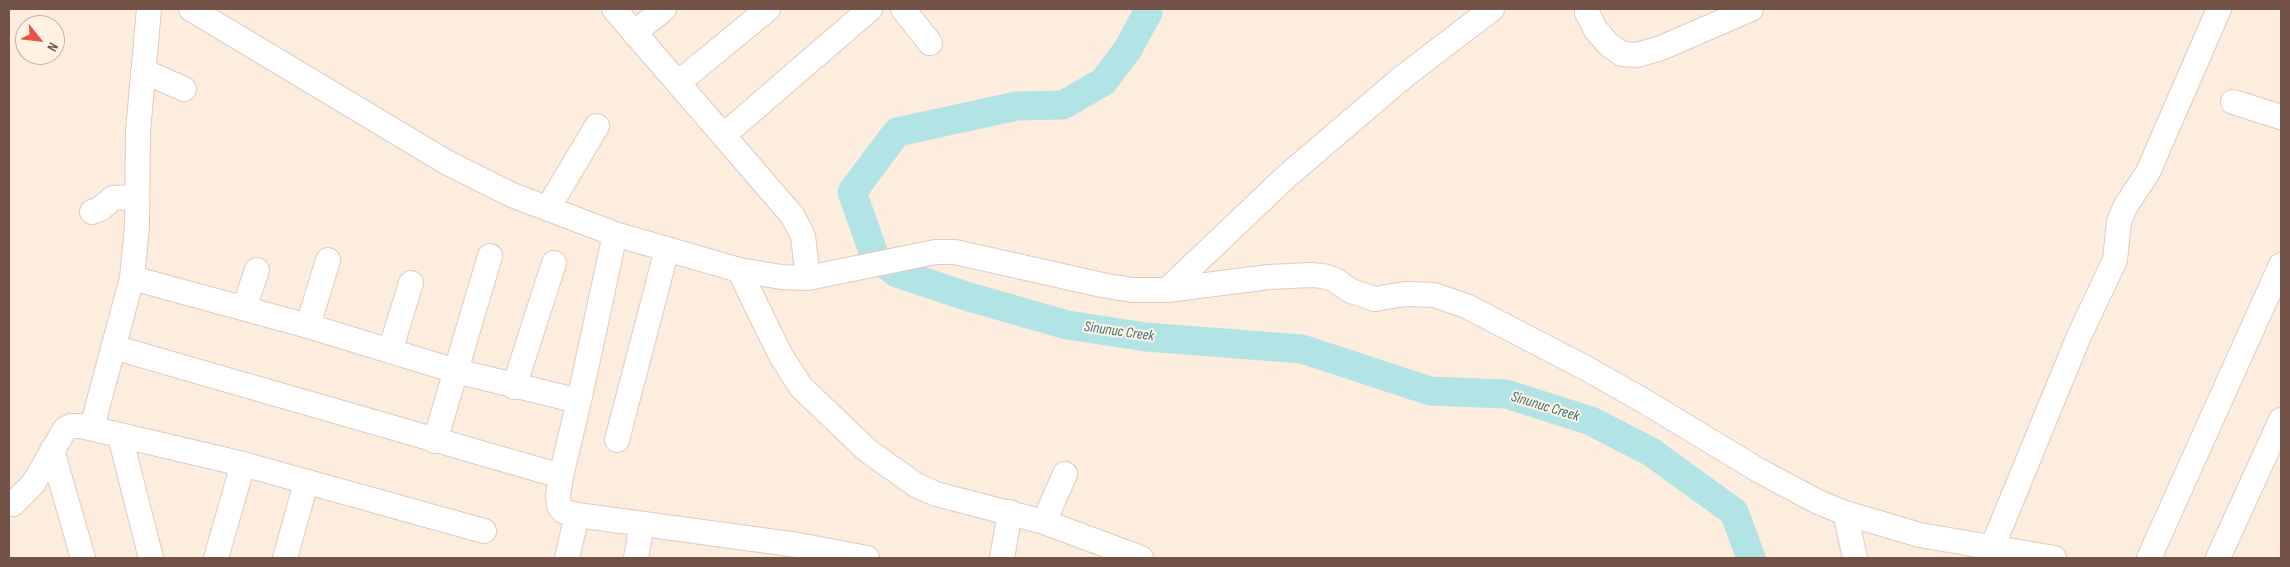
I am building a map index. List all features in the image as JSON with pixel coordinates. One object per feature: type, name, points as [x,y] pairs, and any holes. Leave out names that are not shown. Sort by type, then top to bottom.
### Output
[{"type":"street","points":[[92,427],[132,278],[137,227],[138,131],[149,9]]},
{"type":"street","points":[[191,9],[446,162],[512,195],[615,234],[739,270],[781,278],[808,278],[935,252],[955,252],[1132,290],[1167,290],[1269,277],[1311,275],[1335,280],[1356,294],[1375,299],[1405,294],[1434,295],[1451,300],[1501,323],[1584,367],[1758,470],[1818,502],[1920,535],[2054,558]]},
{"type":"street","points":[[614,9],[792,215],[803,236],[808,278]]},
{"type":"street","points":[[634,33],[664,9]]},
{"type":"street","points":[[679,82],[768,9]]},
{"type":"street","points":[[724,135],[870,9]]},
{"type":"street","points":[[903,9],[930,43]]},
{"type":"street","points":[[1167,290],[1288,175],[1403,77],[1492,9]]},
{"type":"street","points":[[1589,10],[1596,30],[1608,44],[1622,54],[1638,55],[1661,48],[1752,9]]},
{"type":"street","points":[[1992,548],[2079,336],[2115,260],[2119,222],[2125,207],[2148,172],[2219,9]]},
{"type":"street","points":[[143,71],[184,89]]},
{"type":"street","points":[[2233,102],[2281,117]]},
{"type":"street","points":[[548,208],[597,126]]},
{"type":"street","points":[[92,212],[100,209],[113,198],[136,198]]},
{"type":"street","points":[[615,234],[561,476],[558,494],[559,506],[563,511],[577,515],[642,524],[797,552],[867,558]]},
{"type":"street","points":[[617,440],[667,249]]},
{"type":"street","points":[[435,441],[490,256]]},
{"type":"street","points":[[308,326],[328,260]]},
{"type":"street","points":[[514,387],[554,263]]},
{"type":"street","points":[[2148,558],[2281,265]]},
{"type":"street","points":[[244,308],[258,270]]},
{"type":"street","points":[[739,270],[781,356],[802,387],[868,451],[916,485],[936,494],[1044,522],[1141,558]]},
{"type":"street","points":[[132,278],[308,326],[514,387],[579,401]]},
{"type":"street","points":[[390,351],[411,283]]},
{"type":"street","points":[[113,347],[561,476]]},
{"type":"street","points":[[2218,558],[2281,420]]},
{"type":"street","points":[[13,504],[33,484],[65,429],[71,426],[92,427],[120,436],[243,464],[484,531]]},
{"type":"street","points":[[120,436],[150,558]]},
{"type":"street","points":[[52,450],[83,558]]},
{"type":"street","points":[[216,558],[243,464]]},
{"type":"street","points":[[1044,522],[1065,474]]},
{"type":"street","points":[[285,558],[306,483]]},
{"type":"street","points":[[1002,558],[1010,512]]},
{"type":"street","points":[[1845,512],[1855,558]]},
{"type":"street","points":[[567,558],[577,515]]},
{"type":"street","points":[[636,558],[642,524]]},
{"type":"waterway","name":"Sinunuc Creek","points":[[1148,9],[1128,49],[1103,82],[1063,105],[1017,106],[897,132],[852,192],[875,257],[897,273],[966,296],[1067,325],[1146,337],[1302,349],[1430,391],[1506,394],[1591,421],[1651,452],[1734,512],[1751,558]]}]
